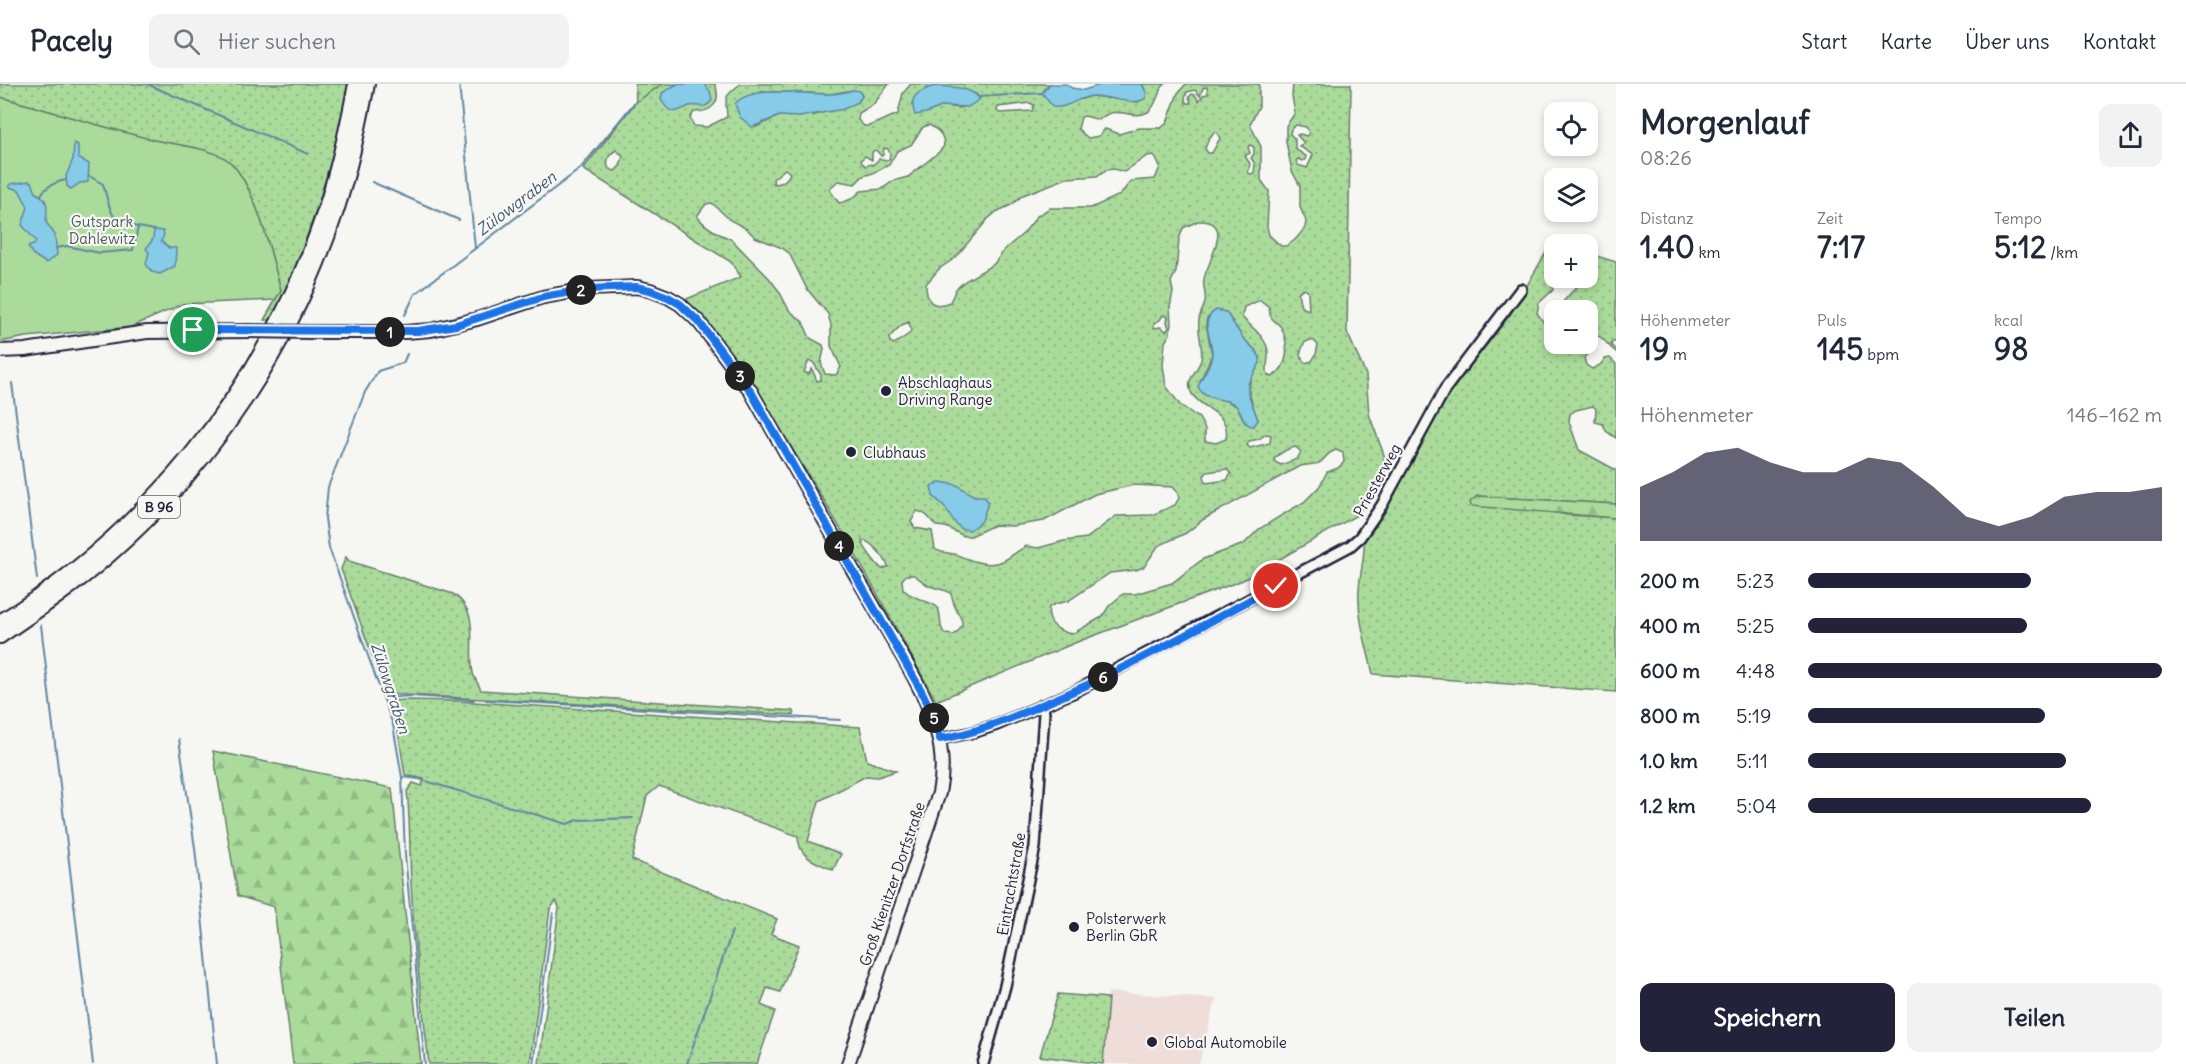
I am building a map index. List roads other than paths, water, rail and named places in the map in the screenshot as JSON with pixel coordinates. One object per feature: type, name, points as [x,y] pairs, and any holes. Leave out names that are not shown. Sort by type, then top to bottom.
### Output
[{"type":"highway","name":"B 96","points":[[0,622],[71,573],[129,522],[162,488],[220,418],[268,341],[303,270],[329,198],[356,84]]},
{"type":"highway","name":"B 96","points":[[0,636],[77,582],[135,532],[171,496],[229,424],[280,342],[313,274],[338,207],[367,84]]},
{"type":"main road","name":"Groß Kienitzer Dorfstraße","points":[[0,351],[25,350],[147,332],[431,330],[477,319],[543,297],[588,289],[636,287],[650,290],[680,304],[699,322],[750,390],[931,711],[940,739],[942,772],[939,793],[848,1064]]},
{"type":"street","name":"Priesterweg","points":[[940,739],[974,732],[1089,685],[1350,546],[1360,537],[1382,505],[1445,389],[1521,289]]},
{"type":"street","name":"Eintrachtstraße","points":[[983,1064],[1005,986],[1035,848],[1044,713],[1041,705]]},
{"type":"water","points":[[677,84],[704,84],[710,91],[712,100],[706,106],[693,105],[670,111],[661,99],[662,93]]},
{"type":"water","points":[[1050,84],[1066,84],[1072,88],[1084,90],[1103,84],[1142,84],[1146,98],[1128,101],[1094,96],[1064,106],[1053,107],[1042,93]]},
{"type":"water","points":[[934,86],[965,89],[980,99],[968,107],[943,106],[915,115],[913,103],[916,95]]},
{"type":"water","points":[[859,91],[862,96],[858,102],[844,109],[799,117],[779,116],[752,127],[740,117],[735,104],[753,94],[766,92],[830,94]]},
{"type":"water","points":[[74,143],[78,145],[78,158],[89,164],[88,182],[80,183],[71,189],[67,186],[66,176],[73,159]]},
{"type":"water","points":[[32,182],[36,193],[46,201],[46,222],[55,235],[57,255],[46,263],[33,255],[28,247],[34,245],[36,241],[22,225],[28,207],[19,190],[9,187],[11,184]]},
{"type":"water","points":[[154,230],[163,231],[161,241],[169,248],[176,248],[175,266],[160,274],[152,272],[146,264],[149,252],[146,249],[153,239]]},
{"type":"water","points":[[1216,310],[1226,312],[1260,358],[1260,363],[1248,384],[1248,393],[1258,420],[1254,426],[1246,423],[1236,405],[1204,394],[1198,386],[1212,355],[1207,325],[1211,314]]},
{"type":"water","points":[[940,482],[957,485],[974,496],[984,496],[988,502],[982,521],[970,530],[962,529],[955,523],[944,506],[933,496],[931,486]]},
{"type":"waterway","points":[[147,84],[308,154]]},
{"type":"waterway","points":[[459,84],[475,248]]},
{"type":"waterway","points":[[978,97],[1042,93]]},
{"type":"waterway","name":"Zülowgraben","points":[[405,315],[415,294],[580,169],[635,102]]},
{"type":"waterway","points":[[89,176],[103,184],[110,207],[117,219],[122,223],[154,230]]},
{"type":"waterway","points":[[41,195],[52,185],[66,180]]},
{"type":"waterway","points":[[372,182],[459,220]]},
{"type":"waterway","points":[[56,248],[67,246],[100,253],[133,250],[138,227]]},
{"type":"waterway","name":"Zülowgraben","points":[[407,354],[403,363],[378,371],[365,392],[328,487],[325,518],[329,548],[393,725],[402,777],[405,855],[425,1064]]},
{"type":"waterway","points":[[12,383],[37,579]]},
{"type":"waterway","points":[[41,625],[93,1064]]},
{"type":"waterway","points":[[384,698],[411,696],[474,700]]},
{"type":"waterway","points":[[486,700],[840,720]]},
{"type":"waterway","points":[[179,739],[195,848],[217,1064]]},
{"type":"waterway","points":[[402,777],[419,779],[567,824],[578,820],[633,818]]},
{"type":"waterway","points":[[533,1064],[553,913]]},
{"type":"waterway","points":[[687,1064],[732,931]]},
{"type":"place","name":"Abschlaghaus Driving Range","points":[[886,391]]},
{"type":"place","name":"Clubhaus","points":[[851,452]]},
{"type":"place","name":"Polsterwerk Berlin GbR","points":[[1074,927]]},
{"type":"place","name":"Global Automobile","points":[[1152,1042]]},
{"type":"park label","name":"Gutspark Dahlewitz","points":[[102,230]]}]
